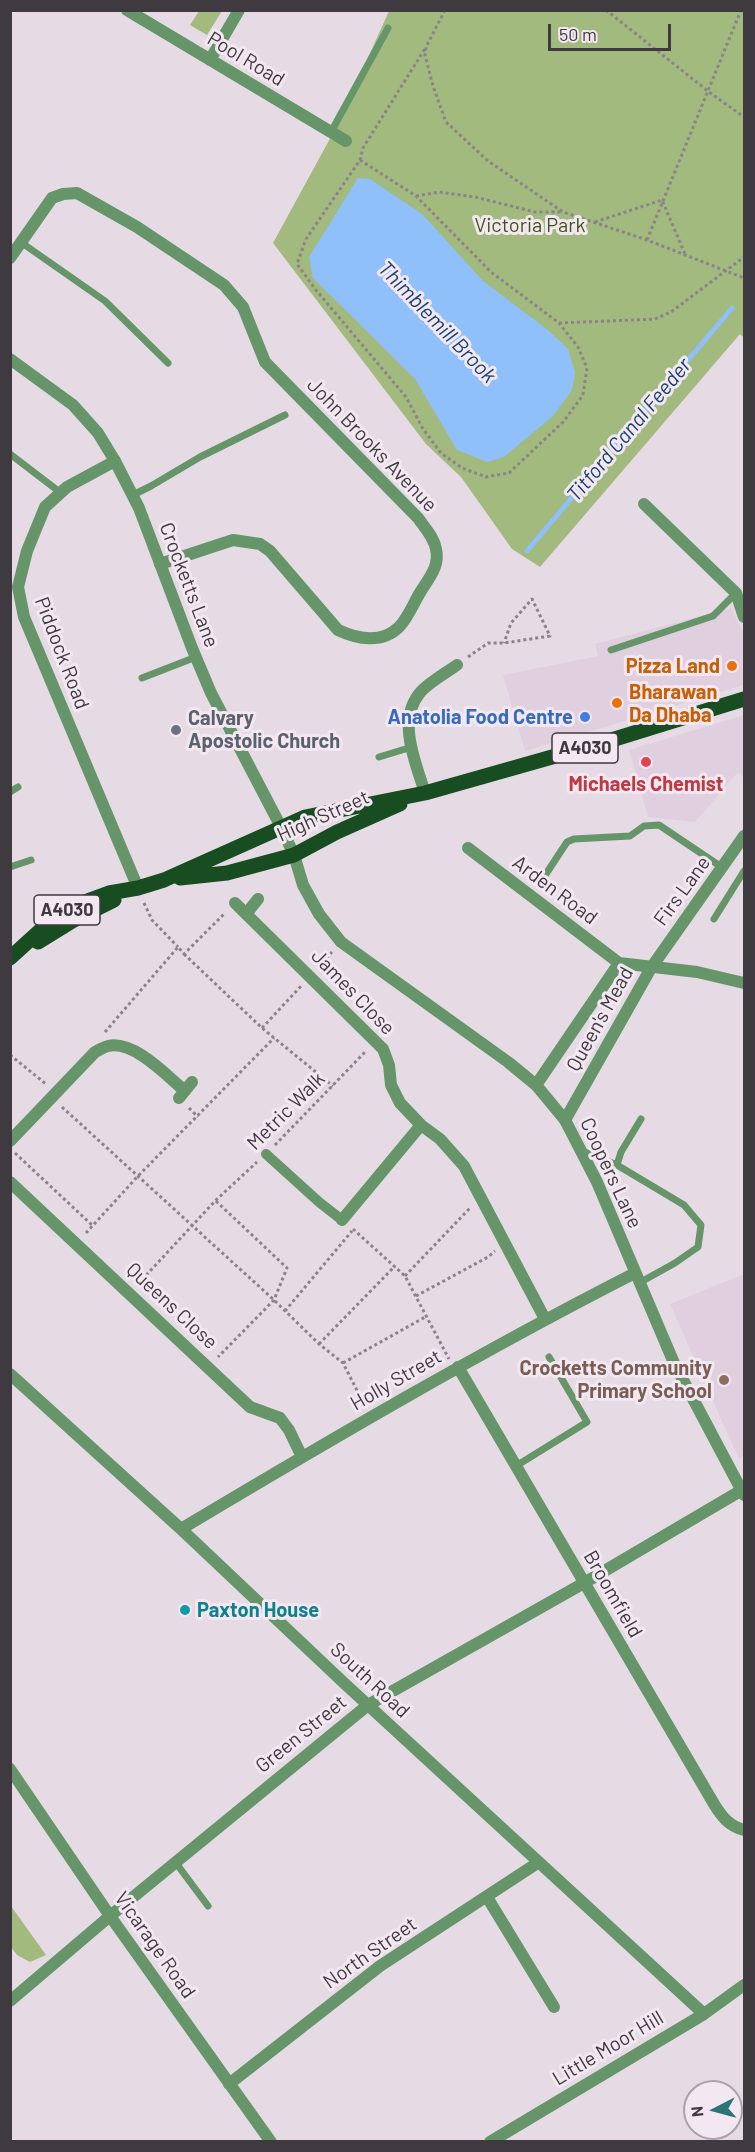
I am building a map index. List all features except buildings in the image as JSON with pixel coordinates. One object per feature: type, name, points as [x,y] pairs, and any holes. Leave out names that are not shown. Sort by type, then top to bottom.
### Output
[{"type":"main road","name":"High Street","points":[[10,958],[72,921],[138,888],[164,880],[304,817],[425,793],[605,742],[744,699]]},
{"type":"main road","name":"High Street","points":[[164,880],[227,873],[294,855],[337,832],[425,793]]},
{"type":"street","name":"Pool Road","points":[[127,10],[346,141]]},
{"type":"street","points":[[210,60],[239,10]]},
{"type":"street","name":"John Brooks Avenue","points":[[10,258],[52,198],[77,193],[137,227],[224,285],[243,307],[265,362],[418,518],[433,538],[437,552],[434,573],[399,627],[373,639],[353,637],[338,630],[270,551],[260,544],[233,540],[160,564]]},
{"type":"street","name":"Crocketts Lane","points":[[10,359],[73,405],[98,433],[115,461],[133,495],[211,693],[282,827],[294,855]]},
{"type":"street","name":"Piddock Road","points":[[115,461],[67,487],[45,507],[27,550],[18,587],[24,617],[138,888]]},
{"type":"street","points":[[644,504],[736,593],[744,617]]},
{"type":"street","points":[[425,793],[409,738],[410,712],[419,693],[456,665]]},
{"type":"street","name":"Firs Lane","points":[[651,968],[744,836]]},
{"type":"street","name":"Arden Road","points":[[468,848],[619,963]]},
{"type":"street","name":"Coopers Lane","points":[[294,855],[303,885],[319,914],[341,942],[508,1062],[536,1085],[565,1120],[582,1151],[674,1363],[743,1492]]},
{"type":"street","points":[[246,914],[258,899]]},
{"type":"street","name":"James Close","points":[[235,903],[383,1049],[389,1065],[391,1085],[400,1103],[421,1125],[440,1139],[464,1166],[545,1318]]},
{"type":"street","name":"Queen's Mead","points":[[536,1085],[619,963],[651,968],[565,1120]]},
{"type":"street","points":[[651,968],[697,972],[744,984]]},
{"type":"street","points":[[10,1141],[95,1052],[110,1045],[128,1047],[142,1055],[185,1090]]},
{"type":"street","points":[[266,1154],[342,1220],[421,1125]]},
{"type":"street","name":"Queens Close","points":[[10,1182],[250,1407],[280,1418],[289,1430],[302,1457]]},
{"type":"street","name":"Holly Street","points":[[181,1529],[370,1417],[545,1318],[637,1278]]},
{"type":"street","name":"Broomfield","points":[[456,1368],[723,1818],[744,1830]]},
{"type":"street","name":"South Road","points":[[10,1374],[181,1529],[368,1705],[704,2014]]},
{"type":"street","name":"Green Street","points":[[10,2001],[368,1705],[743,1492]]},
{"type":"street","name":"Vicarage Road","points":[[10,1769],[110,1916],[271,2142]]},
{"type":"street","name":"North Street","points":[[229,2084],[380,1966],[540,1862]]},
{"type":"street","points":[[487,1897],[554,2007]]},
{"type":"street","name":"Little Moor Hill","points":[[490,2142],[704,2014],[744,1985]]},
{"type":"lane","points":[[331,132],[388,28]]},
{"type":"lane","points":[[22,243],[105,301],[168,363]]},
{"type":"lane","points":[[133,495],[200,457],[285,415]]},
{"type":"lane","points":[[10,454],[61,493]]},
{"type":"lane","points":[[611,650],[713,616],[736,593]]},
{"type":"lane","points":[[141,678],[196,657]]},
{"type":"lane","points":[[379,757],[412,747]]},
{"type":"lane","points":[[10,792],[18,787]]},
{"type":"lane","points":[[542,880],[567,842],[574,839],[630,836],[644,826],[659,825],[723,868]]},
{"type":"lane","points":[[10,867],[31,860]]},
{"type":"lane","points":[[714,919],[744,871]]},
{"type":"lane","points":[[617,1165],[621,1152],[641,1119]]},
{"type":"lane","points":[[582,1151],[617,1165],[684,1205],[701,1225],[698,1247],[675,1263],[637,1278]]},
{"type":"lane","points":[[516,1466],[587,1422],[549,1357]]},
{"type":"lane","points":[[176,1863],[208,1906]]},
{"type":"path","points":[[360,160],[416,196],[491,272],[559,323],[578,347],[587,368],[583,395],[563,422],[509,473],[486,477],[462,468],[441,453],[423,429],[406,397],[297,264],[306,239],[360,160],[363,148],[426,47],[445,10]]},
{"type":"path","points":[[606,10],[744,117]]},
{"type":"path","points":[[647,240],[741,10]]},
{"type":"path","points":[[426,47],[425,55],[433,86],[446,122],[488,161],[563,212],[647,240],[744,278]]},
{"type":"path","points":[[416,196],[439,192],[475,197],[535,212],[563,212]]},
{"type":"path","points":[[593,222],[662,200]]},
{"type":"path","points":[[662,200],[685,255]]},
{"type":"path","points":[[559,323],[655,319],[671,312],[744,257]]},
{"type":"path","points":[[456,665],[488,643],[504,643],[550,636],[532,599],[511,622],[504,643]]},
{"type":"path","points":[[144,903],[152,920],[184,954],[262,1028],[333,1086]]},
{"type":"path","points":[[184,954],[235,903]]},
{"type":"path","points":[[95,1052],[96,1043],[178,947]]},
{"type":"path","points":[[262,1028],[334,949]]},
{"type":"path","points":[[75,1244],[138,1176],[274,1038]]},
{"type":"path","name":"Metric Walk","points":[[130,1293],[216,1200],[266,1154],[375,1041]]},
{"type":"path","points":[[10,1055],[319,1344],[343,1363],[370,1417]]},
{"type":"path","points":[[10,1149],[93,1226]]},
{"type":"path","points":[[405,1276],[481,1196]]},
{"type":"path","points":[[208,1367],[274,1300],[287,1268],[216,1200]]},
{"type":"path","points":[[342,1220],[405,1276],[456,1368]]},
{"type":"path","points":[[285,1311],[353,1229]]},
{"type":"path","points":[[416,1296],[488,1257]]},
{"type":"path","points":[[319,1344],[395,1266]]},
{"type":"path","points":[[343,1363],[427,1316]]},
{"type":"shaded area","points":[[731,608],[744,634],[744,685],[525,751],[503,675],[598,656],[595,644]]},
{"type":"shaded area","points":[[744,715],[744,778],[738,772],[695,822],[648,817],[629,750]]},
{"type":"shaded area","name":"Crocketts Community Primary School","points":[[744,1274],[744,1456],[739,1459],[670,1304]]},
{"type":"green space","points":[[199,11],[222,11],[207,35],[190,25]]},
{"type":"green space","name":"Victoria Park","points":[[389,11],[744,11],[744,338],[740,334],[540,567],[512,549],[461,477],[426,444],[273,243],[339,122]]},
{"type":"green space","points":[[10,1906],[46,1955],[30,1962],[17,1955],[11,1947]]},
{"type":"water","name":"Thimblemill Brook","points":[[358,178],[370,179],[422,214],[483,281],[548,330],[568,349],[575,372],[572,390],[553,416],[504,457],[487,462],[457,450],[415,379],[313,278],[309,257]]},
{"type":"waterway","name":"Titford Canal Feeder","points":[[527,551],[732,308]]},
{"type":"place","name":"Pizza Land","points":[[732,666]]},
{"type":"place","name":"Bharawan Da Dhaba","points":[[617,703]]},
{"type":"place","name":"Anatolia Food Centre","points":[[585,717]]},
{"type":"place","name":"Calvary Apostolic Church","points":[[176,730]]},
{"type":"place","name":"Michaels Chemist","points":[[646,762]]},
{"type":"place","name":"Crocketts Community Primary School","points":[[724,1380]]},
{"type":"place","name":"Paxton House","points":[[185,1610]]}]
